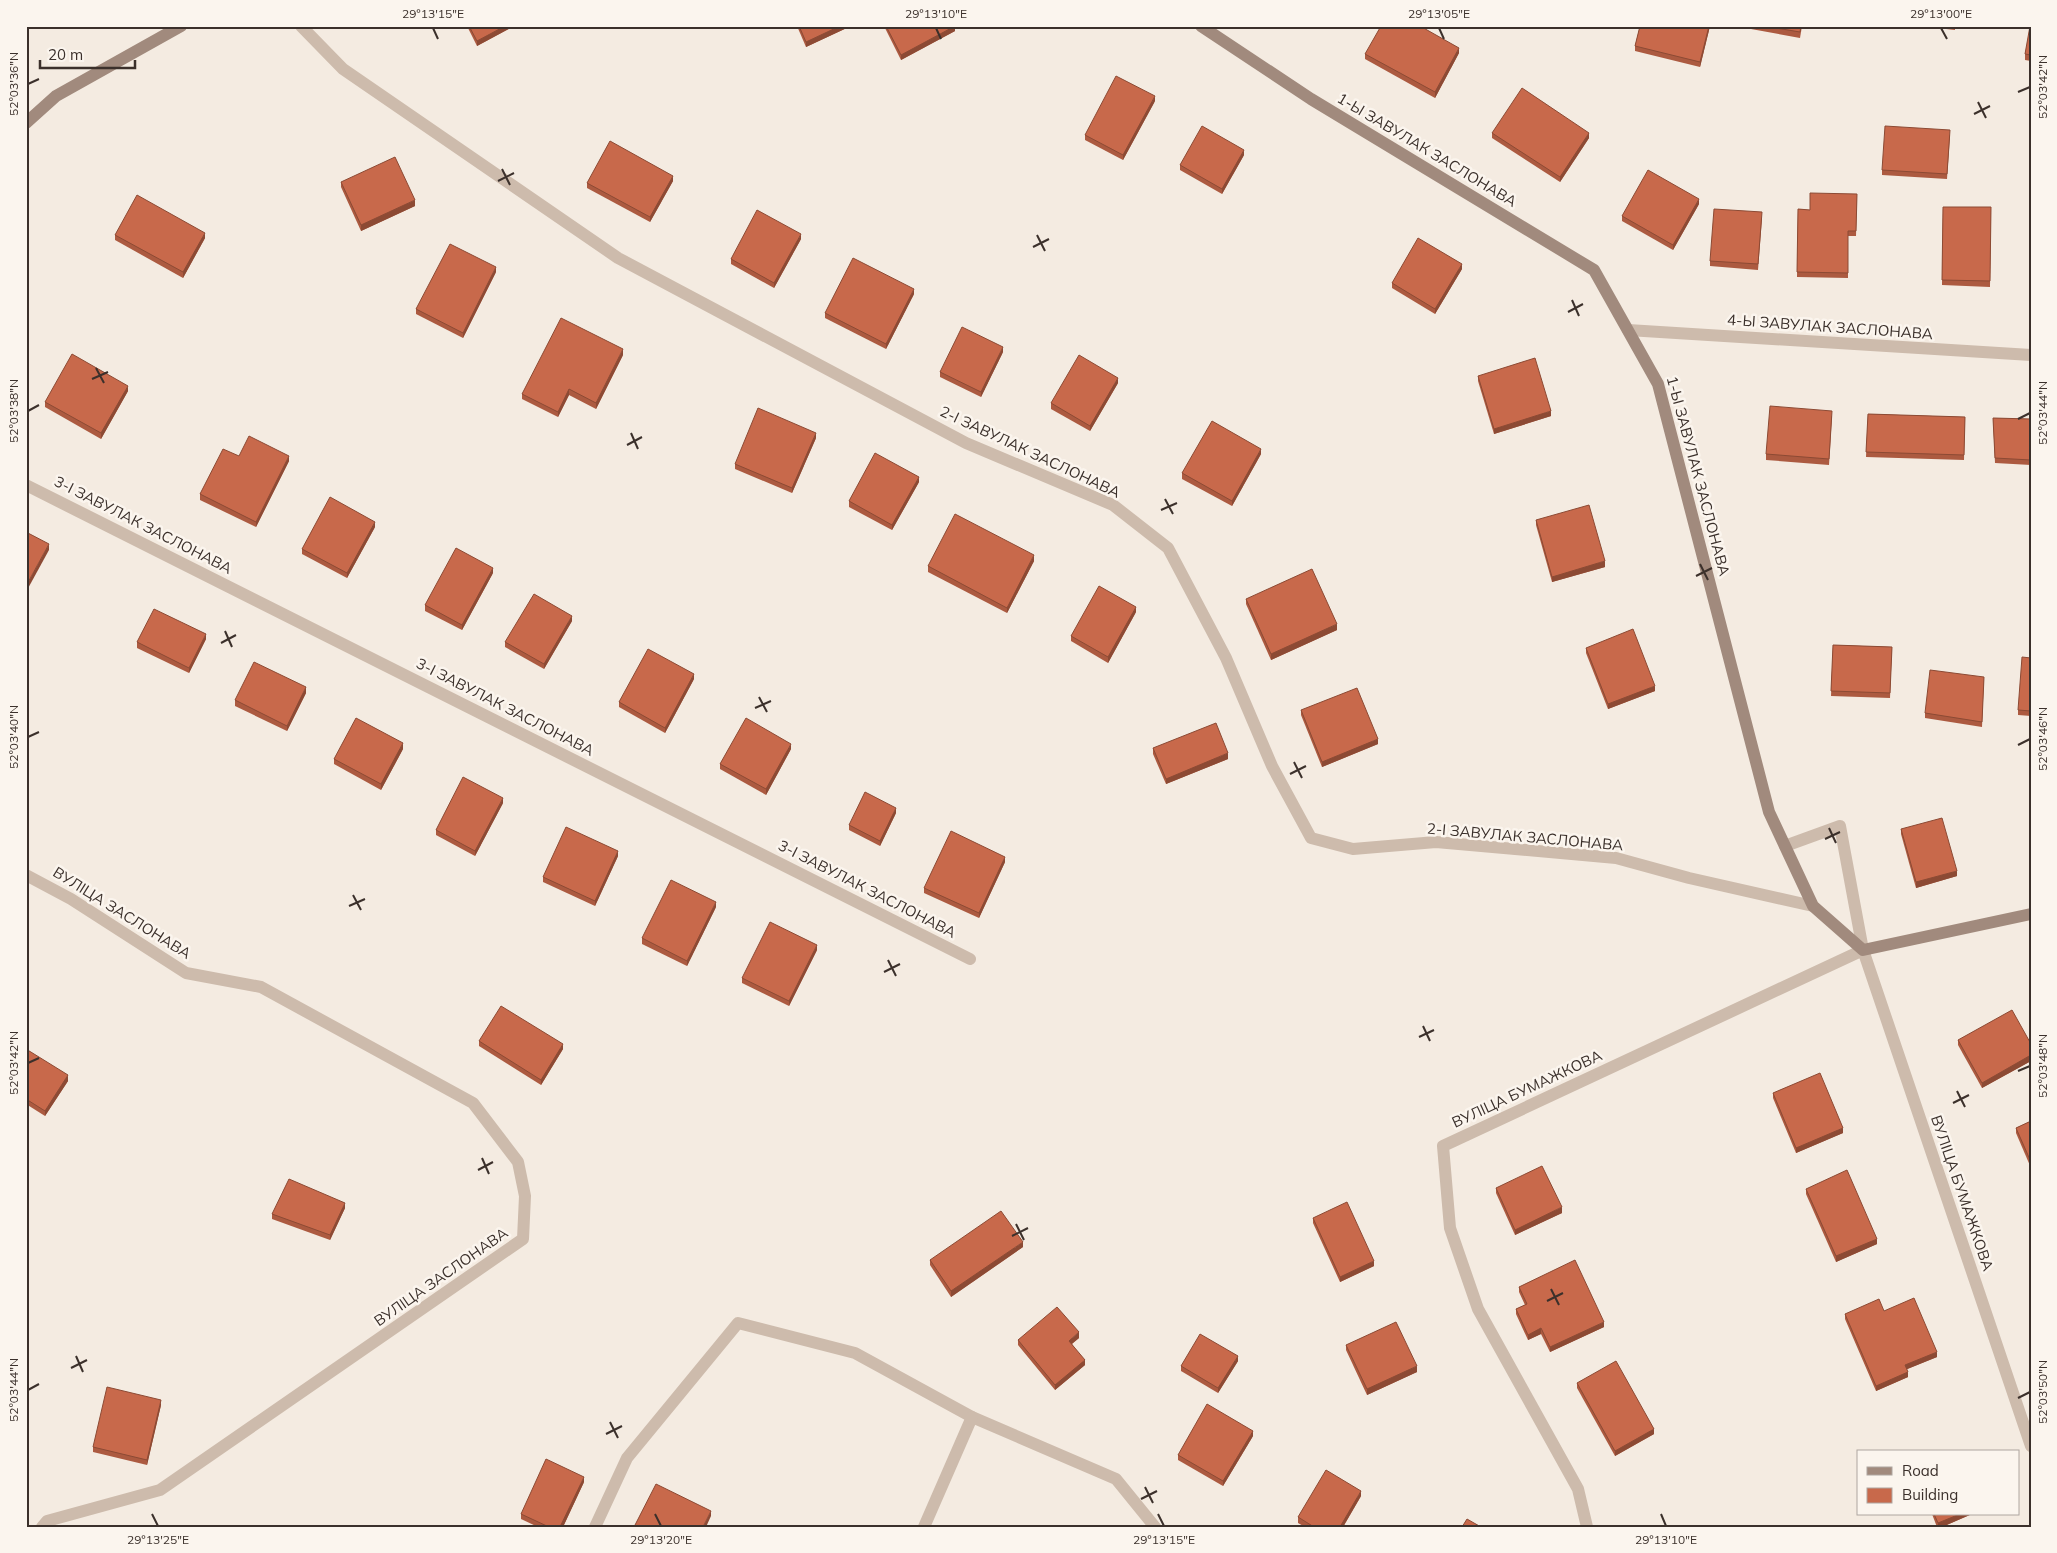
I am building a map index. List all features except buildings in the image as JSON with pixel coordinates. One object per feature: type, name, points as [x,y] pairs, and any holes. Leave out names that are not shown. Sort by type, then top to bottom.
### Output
[{"type":"street","points":[[26,124],[56,96],[181,26]]},
{"type":"street","name":"2-І ЗАВУЛАК ЗАСЛОНАВА","points":[[301,26],[343,69],[618,258],[966,443],[1113,505],[1168,548],[1226,658],[1272,766],[1311,838],[1353,849],[1436,842],[1616,858],[1690,878],[1812,906]]},
{"type":"street","name":"1-Ы ЗАВУЛАК ЗАСЛОНАВА","points":[[1200,26],[1311,99],[1594,270],[1658,384],[1769,812],[1812,906],[1863,950]]},
{"type":"street","name":"4-Ы ЗАВУЛАК ЗАСЛОНАВА","points":[[1628,330],[2031,355]]},
{"type":"street","name":"3-І ЗАВУЛАК ЗАСЛОНАВА","points":[[26,484],[970,959]]},
{"type":"street","points":[[1784,846],[1840,826],[1863,950]]},
{"type":"street","name":"ВУЛІЦА ЗАСЛОНАВА","points":[[26,875],[70,899],[186,972],[261,987],[473,1103],[518,1162],[525,1196],[523,1239],[160,1490],[46,1521],[42,1527]]},
{"type":"street","name":"ВУЛІЦА БУМАЖКОВА","points":[[1587,1527],[1578,1489],[1478,1310],[1450,1228],[1443,1146],[1863,950],[2031,914]]},
{"type":"street","name":"ВУЛІЦА БУМАЖКОВА","points":[[1863,950],[2031,1446]]},
{"type":"street","points":[[595,1527],[627,1458],[738,1323],[855,1353],[972,1418],[1116,1479],[1155,1527]]},
{"type":"street","points":[[924,1527],[972,1418]]}]
